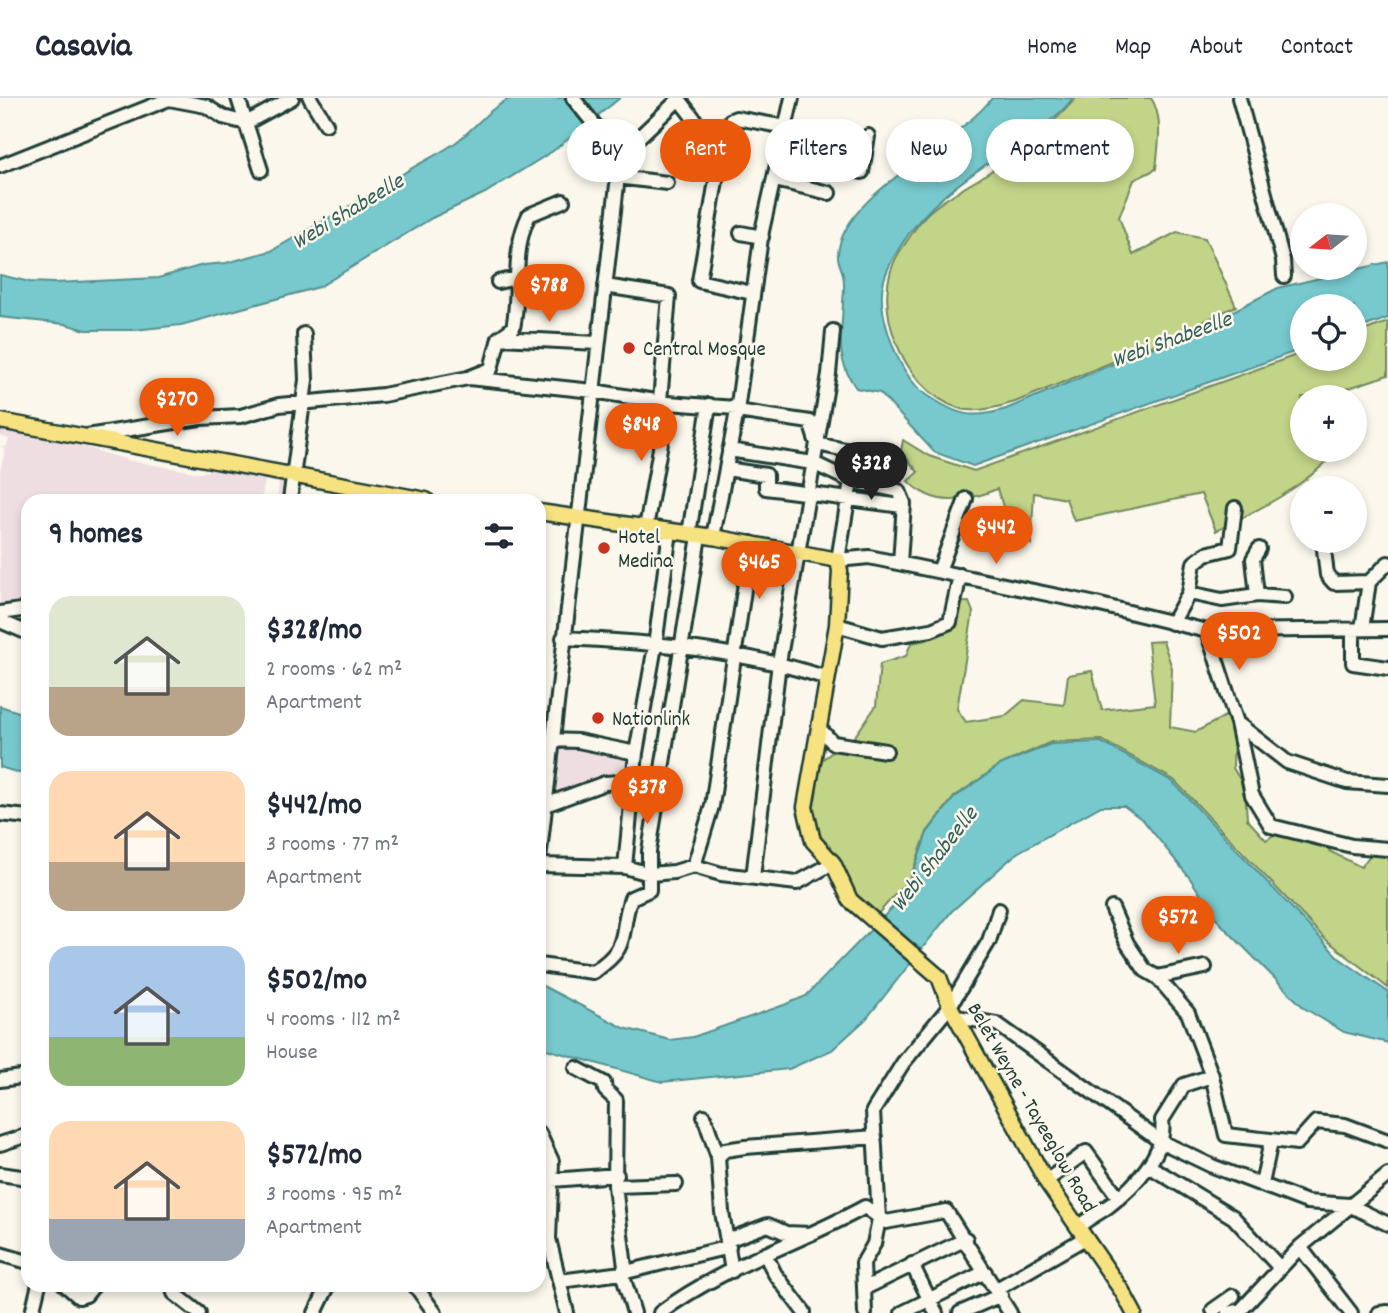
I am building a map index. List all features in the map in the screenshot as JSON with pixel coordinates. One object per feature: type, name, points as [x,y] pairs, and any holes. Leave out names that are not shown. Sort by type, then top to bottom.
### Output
[{"type":"main road","points":[[0,421],[394,494]]},
{"type":"main road","points":[[546,513],[751,543],[838,560],[840,571],[837,625],[805,807],[813,841],[833,863]]},
{"type":"main road","name":"Belet Weyne - Tayeeglow Road","points":[[833,863],[850,900],[939,978],[954,1011],[1046,1181],[1122,1291],[1134,1313]]},
{"type":"street","points":[[238,98],[261,170]]},
{"type":"street","points":[[0,166],[169,99],[206,106],[223,117],[246,123],[292,98]]},
{"type":"street","points":[[310,98],[326,124]]},
{"type":"street","points":[[573,98],[591,119]]},
{"type":"street","points":[[646,130],[680,98],[694,119]]},
{"type":"street","points":[[788,119],[792,98]]},
{"type":"street","points":[[1239,98],[1283,260],[1284,276]]},
{"type":"street","points":[[752,293],[699,281],[722,145],[731,120],[736,118],[765,123]]},
{"type":"street","points":[[646,180],[667,183]]},
{"type":"street","points":[[546,792],[616,182]]},
{"type":"street","points":[[700,536],[726,468],[752,293],[775,182]]},
{"type":"street","points":[[783,182],[829,193]]},
{"type":"street","points":[[84,437],[199,412],[241,416],[279,405],[383,395],[468,378],[491,369],[499,338],[513,328],[517,307],[519,235],[528,215],[563,201]]},
{"type":"street","points":[[741,233],[762,237]]},
{"type":"street","points":[[498,282],[516,278]]},
{"type":"street","points":[[606,286],[669,296],[664,402],[646,528]]},
{"type":"street","points":[[753,877],[779,663],[809,494],[833,331]]},
{"type":"street","points":[[291,494],[304,404],[304,334]]},
{"type":"street","points":[[499,338],[597,343]]},
{"type":"street","points":[[468,378],[709,405],[810,422],[817,444]]},
{"type":"street","points":[[546,966],[593,972],[604,965],[623,944],[625,914],[631,898],[649,890],[649,851],[700,536],[709,405]]},
{"type":"street","points":[[817,444],[850,451]]},
{"type":"street","points":[[729,450],[813,463],[851,481],[899,491],[904,502],[900,563]]},
{"type":"street","points":[[726,468],[766,475],[766,488],[902,506]]},
{"type":"street","points":[[851,481],[838,560],[869,557],[1208,631],[1388,629]]},
{"type":"street","points":[[939,571],[966,499]]},
{"type":"street","points":[[1172,623],[1189,593],[1194,563],[1200,556],[1230,548],[1235,508]]},
{"type":"street","points":[[625,867],[636,752],[655,646],[670,531]]},
{"type":"street","points":[[694,866],[712,806],[751,543]]},
{"type":"street","points":[[1257,595],[1253,559],[1259,548]]},
{"type":"street","points":[[1324,553],[1327,575],[1334,583],[1369,582]]},
{"type":"street","points":[[1388,563],[1369,582],[1357,629],[1353,663],[1388,668]]},
{"type":"street","points":[[837,625],[882,638],[931,630],[950,622],[960,575]]},
{"type":"street","points":[[1189,593],[1222,600],[1257,595],[1285,597]]},
{"type":"street","points":[[0,613],[21,610]]},
{"type":"street","points":[[0,621],[21,630]]},
{"type":"street","points":[[1208,631],[1237,723],[1252,795],[1271,826],[1352,846],[1388,849]]},
{"type":"street","points":[[564,638],[734,653],[827,678]]},
{"type":"street","points":[[1237,723],[1287,762],[1347,782],[1387,783]]},
{"type":"street","points":[[819,728],[833,743],[886,751]]},
{"type":"street","points":[[550,740],[578,741],[636,752]]},
{"type":"street","points":[[546,805],[605,783],[634,781]]},
{"type":"street","points":[[0,814],[21,816]]},
{"type":"street","points":[[546,856],[625,867],[650,874],[667,874],[694,866],[721,874],[797,883],[833,863]]},
{"type":"street","points":[[1112,908],[1145,970],[1157,977],[1188,1013],[1212,1076],[1226,1135],[1297,1143],[1316,1122],[1345,1125],[1388,1140]]},
{"type":"street","points":[[865,1313],[863,1263],[874,1244],[879,1219],[873,1111],[903,1063],[954,1011],[989,942],[999,910]]},
{"type":"street","points":[[1157,977],[1205,967]]},
{"type":"street","points":[[954,1011],[997,1024],[1160,1141],[1212,1166],[1307,1202],[1349,1205],[1388,1224]]},
{"type":"street","points":[[576,1068],[604,1083],[605,1090],[616,1100],[616,1180],[625,1266],[622,1273],[634,1313]]},
{"type":"street","points":[[960,1313],[999,1292],[1081,1233],[1119,1198],[1149,1166],[1164,1134],[1162,1120],[1184,1085],[1212,1076]]},
{"type":"street","points":[[0,1080],[21,1077]]},
{"type":"street","points":[[704,1116],[718,1157],[722,1212],[732,1271]]},
{"type":"street","points":[[0,1144],[21,1137]]},
{"type":"street","points":[[718,1157],[734,1148],[875,1137]]},
{"type":"street","points":[[1262,1184],[1271,1141]]},
{"type":"street","points":[[546,1148],[552,1161],[546,1177]]},
{"type":"street","points":[[1046,1181],[1086,1152],[1119,1198]]},
{"type":"street","points":[[1149,1166],[1233,1217],[1280,1268]]},
{"type":"street","points":[[0,1174],[21,1177]]},
{"type":"street","points":[[1227,1311],[1280,1268],[1349,1205],[1388,1175]]},
{"type":"street","points":[[546,1180],[616,1180],[676,1184]]},
{"type":"street","points":[[546,1195],[549,1240],[567,1313]]},
{"type":"street","points":[[660,1313],[732,1271],[765,1254],[815,1235],[865,1207],[886,1222],[946,1212],[966,1239],[979,1268],[999,1292],[1010,1313]]},
{"type":"street","points":[[560,1281],[622,1273],[729,1243],[768,1225],[786,1233],[815,1235]]},
{"type":"street","points":[[865,1287],[966,1239]]},
{"type":"street","points":[[1300,1247],[1348,1312]]},
{"type":"street","points":[[0,1254],[21,1260]]},
{"type":"street","points":[[765,1254],[775,1274],[804,1311]]},
{"type":"street","points":[[912,1264],[936,1313]]},
{"type":"street","points":[[902,1313],[985,1272]]},
{"type":"street","points":[[32,1313],[37,1292]]},
{"type":"street","points":[[73,1292],[79,1297],[88,1292]]},
{"type":"street","points":[[174,1292],[199,1313]]},
{"type":"street","points":[[315,1313],[325,1292]]},
{"type":"street","points":[[420,1292],[435,1313]]},
{"type":"street","points":[[1227,1311],[1233,1296]]},
{"type":"street","points":[[1379,1313],[1388,1312]]},
{"type":"shaded area","points":[[0,428],[64,441],[131,461],[200,473],[218,468],[356,494],[338,494],[300,487],[299,494],[278,494],[279,483],[265,481],[262,494],[21,494],[21,602],[14,601],[0,608],[0,472],[5,449],[0,446],[6,447],[9,439],[0,436]]},
{"type":"shaded area","points":[[580,743],[632,753],[629,780],[609,780],[555,793],[556,751],[575,747]]},
{"type":"green space","points":[[1076,98],[1151,98],[1159,123],[1156,169],[1134,180],[1134,119],[1056,119]]},
{"type":"green space","points":[[986,174],[986,182],[1133,182],[1119,217],[1133,255],[1177,232],[1205,238],[1236,306],[1161,342],[1015,402],[994,408],[964,410],[938,398],[906,363],[896,341],[889,318],[887,294],[891,271],[900,251],[929,212]]},
{"type":"green space","points":[[1388,322],[1388,375],[1358,385],[1290,385],[1290,462],[1326,462],[1310,476],[1290,476],[1290,490],[1216,531],[1201,494],[1074,521],[1066,499],[1034,493],[1031,544],[1003,506],[997,489],[974,497],[939,499],[918,490],[908,481],[918,472],[901,451],[903,440],[929,456],[974,471],[1290,357],[1290,371],[1367,371],[1367,330]]},
{"type":"green space","points":[[969,602],[973,612],[957,709],[966,722],[1005,716],[1024,700],[1064,705],[1068,675],[1092,671],[1102,710],[1155,704],[1148,642],[1163,641],[1172,668],[1170,727],[1196,732],[1227,715],[1234,736],[1233,768],[1245,788],[1247,819],[1266,840],[1280,831],[1319,839],[1331,852],[1361,867],[1374,850],[1388,855],[1388,988],[1324,938],[1174,780],[1102,740],[1051,742],[1000,765],[954,797],[927,832],[910,878],[877,915],[853,897],[806,809],[813,766],[855,736],[876,706],[880,664],[906,656],[911,643],[927,640],[954,603]]},
{"type":"water","name":"Webi Shabeelle","points":[[511,98],[620,98],[593,119],[567,119],[567,140],[553,151],[485,193],[432,218],[319,287],[181,325],[134,330],[86,330],[65,324],[0,317],[0,275],[30,282],[54,283],[158,278],[203,265],[226,263],[271,251],[447,148]]},
{"type":"water","points":[[992,98],[1073,98],[1052,119],[986,119],[986,164],[972,174],[972,119]]},
{"type":"water","points":[[890,182],[962,182],[925,215],[893,258],[882,288],[882,308],[898,358],[913,383],[927,395],[964,414],[983,414],[1006,409],[1206,325],[1278,288],[1312,280],[1367,280],[1367,267],[1388,262],[1388,318],[1367,326],[1367,294],[1290,294],[1290,353],[973,466],[934,452],[880,393],[856,388],[845,366],[841,346],[844,285],[838,255],[844,233],[858,211]]},
{"type":"water","points":[[0,706],[21,713],[21,774],[0,767]]},
{"type":"water","name":"Webi Shabeelle","points":[[1101,742],[1172,781],[1339,958],[1388,992],[1388,1043],[1344,1032],[1304,1008],[1219,922],[1189,877],[1144,821],[1124,806],[1101,806],[1017,853],[952,911],[866,1019],[832,1050],[789,1069],[662,1082],[546,1049],[546,988],[624,1028],[670,1040],[693,1037],[806,996],[892,908],[909,885],[927,833],[954,798],[1000,765],[1051,744]]},
{"type":"place","name":"Central Mosque","points":[[629,348]]},
{"type":"place","name":"Hotel Medina","points":[[604,548]]},
{"type":"place","name":"Nationlink","points":[[598,718]]}]
